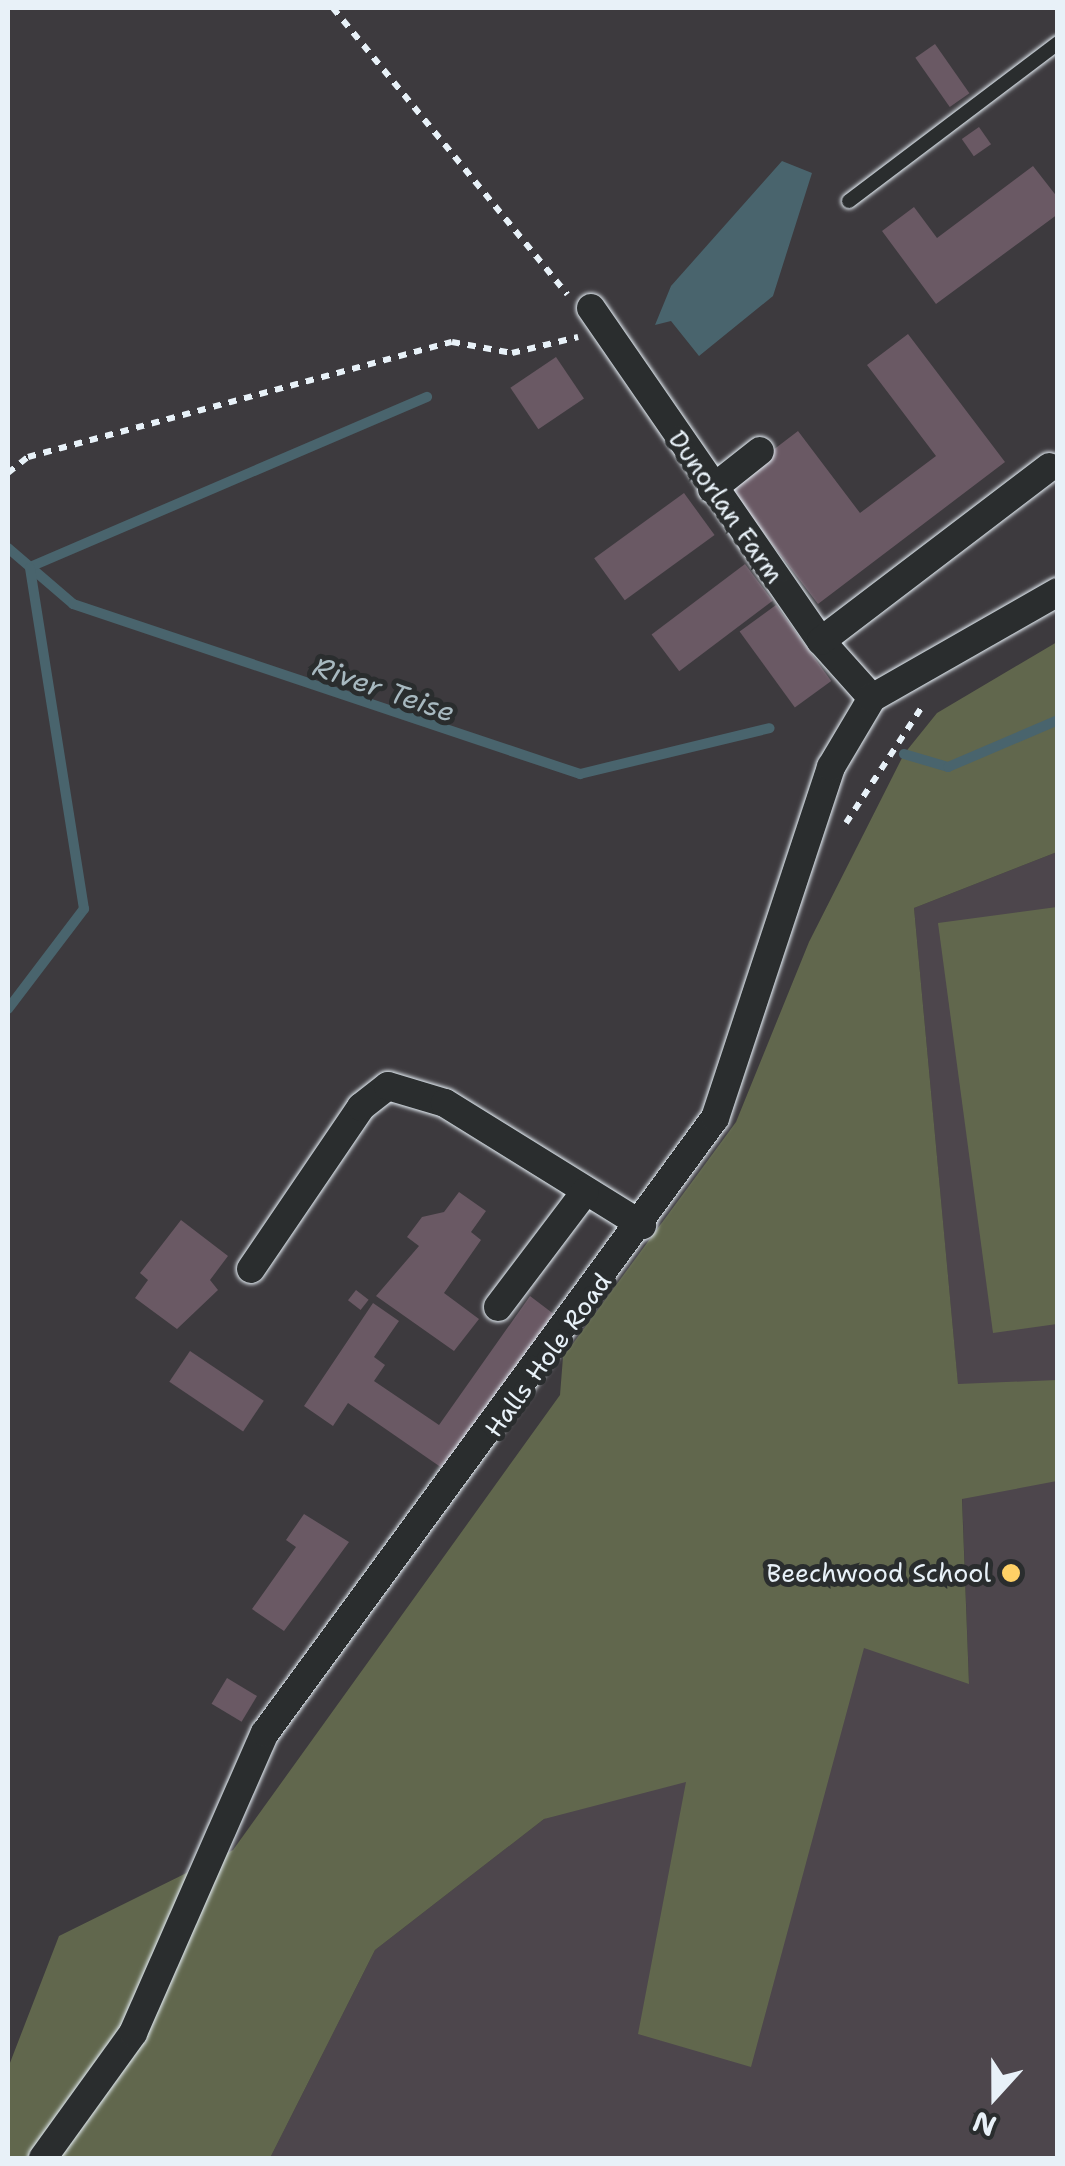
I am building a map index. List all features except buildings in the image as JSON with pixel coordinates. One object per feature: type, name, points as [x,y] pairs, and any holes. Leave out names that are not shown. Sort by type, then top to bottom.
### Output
[{"type":"street","name":"Dunorlan Farm","points":[[583,305],[821,641],[872,698]]},
{"type":"street","points":[[712,489],[760,451]]},
{"type":"street","points":[[821,641],[1049,466]]},
{"type":"street","name":"Halls Hole Road","points":[[44,2158],[134,2034],[265,1733],[642,1225],[716,1118],[742,1057],[831,767],[872,698],[1058,592]]},
{"type":"street","points":[[251,1269],[361,1107],[388,1086],[445,1104],[642,1225]]},
{"type":"street","points":[[498,1307],[585,1192]]},
{"type":"lane","points":[[848,201],[1058,43]]},
{"type":"path","points":[[8,473],[28,457],[452,342],[512,353],[599,333],[583,305],[333,8]]},
{"type":"path","points":[[836,840],[902,728],[934,694]]},
{"type":"shaded area","name":"Beechwood School","points":[[1057,852],[1057,2158],[270,2158],[375,1950],[544,1819],[864,1647],[969,1683],[958,1385],[914,908]]},
{"type":"green space","points":[[1057,642],[1057,852],[914,908],[958,1384],[1057,1380],[1057,1481],[962,1499],[969,1684],[864,1648],[751,2067],[638,2034],[686,1782],[544,1819],[375,1950],[270,2158],[8,2158],[8,2068],[59,1936],[233,1850],[560,1395],[563,1357],[736,1122],[809,942],[904,754],[937,713]]},
{"type":"green space","points":[[1057,907],[1057,1324],[993,1333],[938,923]]},
{"type":"water","points":[[782,161],[812,173],[773,296],[699,356],[671,321],[655,325],[671,286]]},
{"type":"waterway","points":[[30,567],[427,397]]},
{"type":"waterway","name":"River Teise","points":[[8,548],[73,604],[580,774],[770,728]]},
{"type":"waterway","points":[[8,1009],[84,909],[30,568]]},
{"type":"waterway","points":[[904,754],[948,767],[1058,720]]},
{"type":"place","name":"Beechwood School","points":[[1011,1573]]}]
